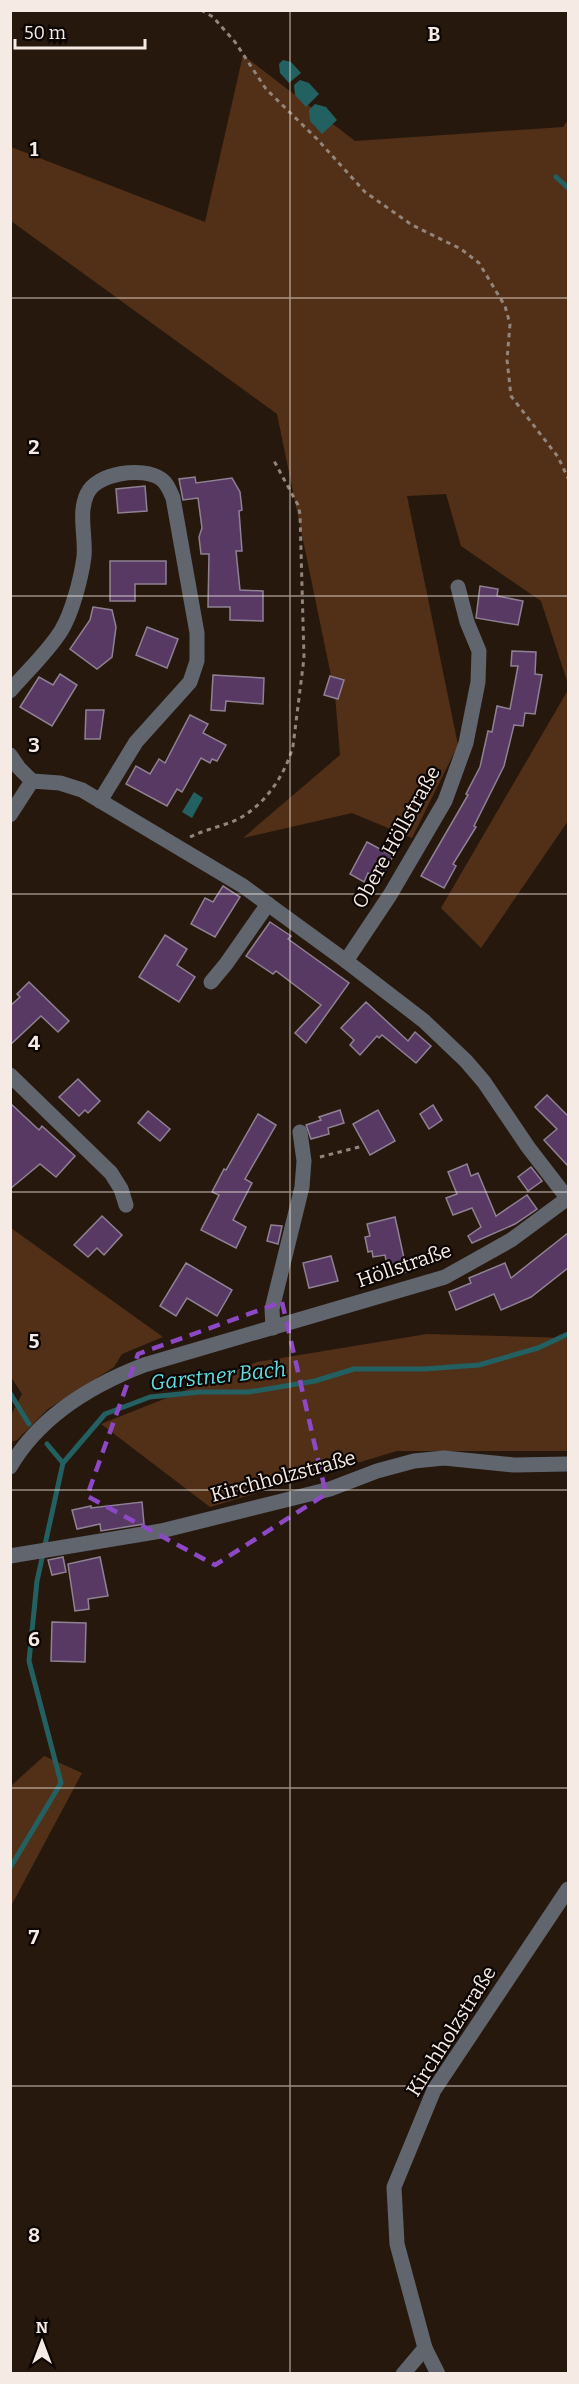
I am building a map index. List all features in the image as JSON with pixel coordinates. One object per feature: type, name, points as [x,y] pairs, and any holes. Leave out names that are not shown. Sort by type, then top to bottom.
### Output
[{"type":"street","points":[[10,691],[56,639],[65,623],[84,556],[83,512],[87,493],[93,485],[110,476],[146,474],[160,478],[170,490],[173,498],[197,633],[197,661],[190,682],[136,742],[100,801]]},
{"type":"street","name":"Obere Höllstraße","points":[[346,961],[390,896],[445,801],[466,743],[478,681],[479,651],[467,622],[458,587]]},
{"type":"street","points":[[10,755],[32,782],[70,785],[243,886],[424,1021],[466,1061],[484,1082],[528,1147],[568,1199]]},
{"type":"street","points":[[10,815],[32,782]]},
{"type":"street","points":[[211,982],[268,904]]},
{"type":"street","points":[[10,1075],[111,1173],[121,1189],[126,1205]]},
{"type":"street","points":[[273,1328],[272,1309],[303,1187],[304,1161],[300,1132]]},
{"type":"street","name":"Höllstraße","points":[[10,1467],[29,1440],[47,1421],[98,1385],[144,1365],[445,1277],[511,1240],[568,1199]]},
{"type":"street","name":"Kirchholzstraße","points":[[15,1556],[161,1531],[330,1489],[377,1471],[414,1461],[444,1458],[514,1466],[568,1464]]},
{"type":"street","name":"Kirchholzstraße","points":[[438,2373],[425,2349],[397,2244],[394,2187],[434,2090],[568,1889]]},
{"type":"street","points":[[404,2373],[425,2349]]},
{"type":"path","points":[[201,10],[213,17],[235,42],[266,89],[317,139],[365,192],[412,225],[461,249],[479,263],[505,306],[510,324],[507,360],[511,396],[558,457],[568,478]]},
{"type":"path","points":[[180,850],[185,841],[191,837],[237,819],[259,803],[281,775],[290,759],[304,658],[300,514],[298,505],[273,459]]},
{"type":"path","points":[[304,1161],[363,1146]]},
{"type":"highlighted area","points":[[282,1302],[326,1494],[215,1565],[87,1496],[138,1354]]},
{"type":"shaded area","points":[[243,55],[355,141],[563,127],[568,120],[568,684],[541,601],[461,546],[446,494],[407,496],[458,745],[412,838],[352,813],[243,838],[340,755],[335,695],[277,414],[11,221],[11,147],[205,222]]},
{"type":"shaded area","points":[[568,690],[568,821],[481,948],[441,908]]},
{"type":"shaded area","points":[[11,1228],[163,1337],[122,1354],[114,1367],[48,1409],[17,1440],[11,1442],[10,1417],[22,1394],[11,1377]]},
{"type":"shaded area","points":[[427,1334],[568,1338],[568,1451],[397,1451],[210,1507],[101,1424],[257,1362]]},
{"type":"shaded area","points":[[44,1756],[82,1773],[11,1906],[11,1786]]},
{"type":"water","points":[[283,60],[291,62],[301,73],[289,83],[280,73],[279,64]]},
{"type":"water","points":[[300,80],[309,83],[319,94],[306,107],[295,95],[294,85]]},
{"type":"water","points":[[315,104],[326,107],[337,120],[322,134],[310,121],[309,110]]},
{"type":"water","points":[[194,792],[203,798],[192,818],[182,812]]},
{"type":"building","points":[[195,477],[196,483],[232,478],[240,492],[242,551],[236,551],[240,590],[263,591],[263,621],[230,620],[230,607],[208,607],[209,554],[201,554],[199,537],[202,528],[198,498],[183,500],[179,479]]},
{"type":"building","points":[[145,486],[147,511],[118,513],[116,489]]},
{"type":"building","points":[[110,561],[166,561],[166,584],[135,584],[135,601],[110,601]]},
{"type":"building","points":[[480,586],[498,589],[497,596],[523,601],[518,625],[476,618]]},
{"type":"building","points":[[93,607],[112,610],[116,627],[112,657],[97,669],[70,649],[90,620]]},
{"type":"building","points":[[147,627],[178,639],[167,668],[136,655]]},
{"type":"building","points":[[512,651],[536,652],[535,674],[542,675],[535,714],[525,713],[523,726],[514,725],[504,766],[474,826],[476,827],[453,864],[456,866],[444,888],[421,876],[468,795],[466,794],[480,767],[488,731],[492,732],[497,706],[510,709],[518,666],[511,666]]},
{"type":"building","points":[[60,674],[77,685],[52,726],[20,707],[39,677],[53,685]]},
{"type":"building","points":[[213,675],[264,678],[263,704],[226,701],[225,711],[211,710]]},
{"type":"building","points":[[330,676],[344,680],[338,699],[324,695]]},
{"type":"building","points":[[86,710],[104,710],[100,739],[85,739]]},
{"type":"building","points":[[190,715],[208,724],[203,733],[226,745],[217,761],[212,759],[210,763],[201,758],[182,792],[177,789],[167,806],[126,784],[136,766],[150,774],[159,759],[165,763]]},
{"type":"building","points":[[367,842],[393,856],[380,880],[368,873],[364,882],[350,874]]},
{"type":"building","points":[[223,886],[240,897],[215,937],[191,924],[205,898],[213,902]]},
{"type":"building","points":[[270,922],[291,936],[288,939],[349,983],[306,1043],[295,1033],[321,1005],[276,971],[273,974],[246,956]]},
{"type":"building","points":[[165,935],[187,949],[177,965],[195,977],[179,1002],[139,977]]},
{"type":"building","points":[[29,982],[69,1021],[58,1032],[41,1016],[10,1045],[10,1006],[20,997],[17,994]]},
{"type":"building","points":[[366,1002],[408,1041],[415,1032],[431,1046],[416,1063],[382,1035],[379,1038],[377,1036],[360,1055],[350,1045],[354,1040],[341,1028]]},
{"type":"building","points":[[78,1079],[100,1101],[88,1113],[85,1110],[79,1116],[59,1097]]},
{"type":"building","points":[[547,1095],[568,1116],[568,1166],[544,1140],[557,1129],[535,1107]]},
{"type":"building","points":[[10,1103],[39,1130],[42,1126],[75,1156],[56,1177],[40,1164],[10,1189]]},
{"type":"building","points":[[433,1105],[442,1120],[429,1129],[420,1114]]},
{"type":"building","points":[[340,1110],[344,1123],[328,1128],[329,1134],[311,1139],[306,1125],[321,1120],[319,1117]]},
{"type":"building","points":[[378,1110],[395,1141],[370,1155],[353,1124]]},
{"type":"building","points":[[148,1111],[170,1129],[160,1141],[138,1123]]},
{"type":"building","points":[[258,1114],[276,1125],[245,1179],[252,1183],[233,1220],[246,1227],[236,1248],[201,1230],[219,1195],[212,1192]]},
{"type":"building","points":[[467,1164],[471,1176],[478,1173],[496,1216],[527,1195],[537,1209],[515,1224],[472,1243],[468,1236],[481,1227],[472,1208],[453,1215],[446,1198],[457,1194],[448,1172]]},
{"type":"building","points":[[531,1167],[542,1181],[528,1191],[518,1177]]},
{"type":"building","points":[[102,1216],[122,1235],[104,1255],[97,1248],[88,1257],[74,1245]]},
{"type":"building","points":[[395,1217],[407,1272],[389,1275],[385,1255],[373,1257],[372,1251],[368,1252],[365,1237],[370,1236],[367,1224]]},
{"type":"building","points":[[271,1225],[282,1226],[278,1244],[267,1241]]},
{"type":"building","points":[[568,1233],[568,1268],[531,1297],[501,1310],[494,1294],[456,1310],[449,1292],[471,1283],[469,1278],[505,1263],[511,1278]]},
{"type":"building","points":[[331,1256],[338,1281],[309,1288],[303,1263]]},
{"type":"building","points":[[186,1263],[232,1290],[217,1316],[187,1298],[176,1316],[160,1306]]},
{"type":"building","points":[[142,1502],[144,1524],[101,1531],[100,1524],[77,1529],[72,1510],[91,1506],[91,1508]]},
{"type":"building","points":[[63,1557],[66,1572],[52,1575],[48,1560]]},
{"type":"building","points":[[100,1557],[108,1596],[88,1599],[89,1609],[75,1611],[68,1564]]},
{"type":"building","points":[[52,1622],[86,1623],[85,1662],[51,1661]]},
{"type":"waterway","points":[[556,177],[568,188]]},
{"type":"waterway","name":"Garstner Bach","points":[[10,1868],[61,1783],[29,1661],[37,1581],[63,1463],[105,1414],[150,1397],[200,1392],[249,1392],[315,1381],[354,1369],[424,1369],[479,1365],[538,1348],[568,1334]]},
{"type":"waterway","points":[[10,1393],[29,1424]]},
{"type":"waterway","points":[[47,1444],[63,1463]]}]
